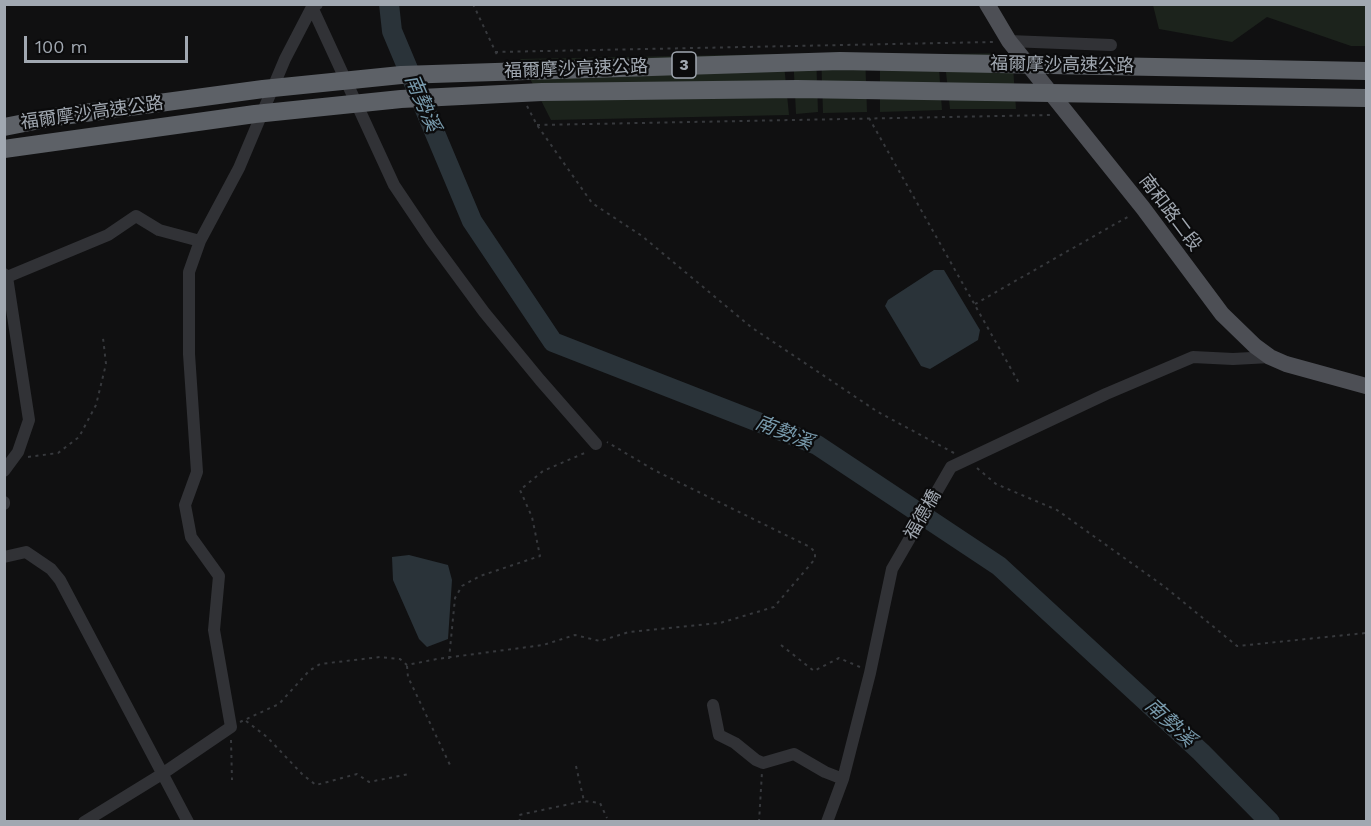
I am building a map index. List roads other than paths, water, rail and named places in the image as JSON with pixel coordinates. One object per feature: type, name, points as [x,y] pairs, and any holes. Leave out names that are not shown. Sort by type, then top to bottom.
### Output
[{"type":"highway","name":"福爾摩沙高速公路","points":[[4,127],[56,117],[263,89],[401,75],[447,73],[840,61],[1366,71]]},
{"type":"highway","name":"福爾摩沙高速公路","points":[[4,149],[255,114],[401,99],[542,92],[797,88],[1366,98]]},
{"type":"main road","name":"南和路二段","points":[[987,4],[1009,41],[1143,208],[1222,314],[1255,346],[1270,357],[1286,364],[1366,386]]},
{"type":"street","points":[[84,822],[162,774],[231,727],[214,630],[219,576],[191,537],[184,506],[196,472],[189,354],[189,272],[200,241],[239,168],[285,59],[314,6]]},
{"type":"street","points":[[314,6],[394,185],[484,312],[540,381],[596,444]]},
{"type":"street","points":[[1009,41],[1111,45]]},
{"type":"street","points":[[4,471],[18,452],[29,420],[6,276],[108,235],[136,216],[159,230],[200,241]]},
{"type":"street","name":"福德橋","points":[[826,822],[843,779],[870,673],[892,569],[951,467],[1106,394],[1193,357],[1270,357]]},
{"type":"street","points":[[4,557],[26,552],[51,569],[60,580],[188,822]]},
{"type":"street","points":[[713,705],[719,735],[735,743],[756,760],[763,763],[794,754],[825,772],[843,779]]},
{"type":"waterway","name":"南勢溪","points":[[389,4],[392,31],[472,221],[553,342],[817,445],[999,566],[1201,752],[1270,822]]}]
